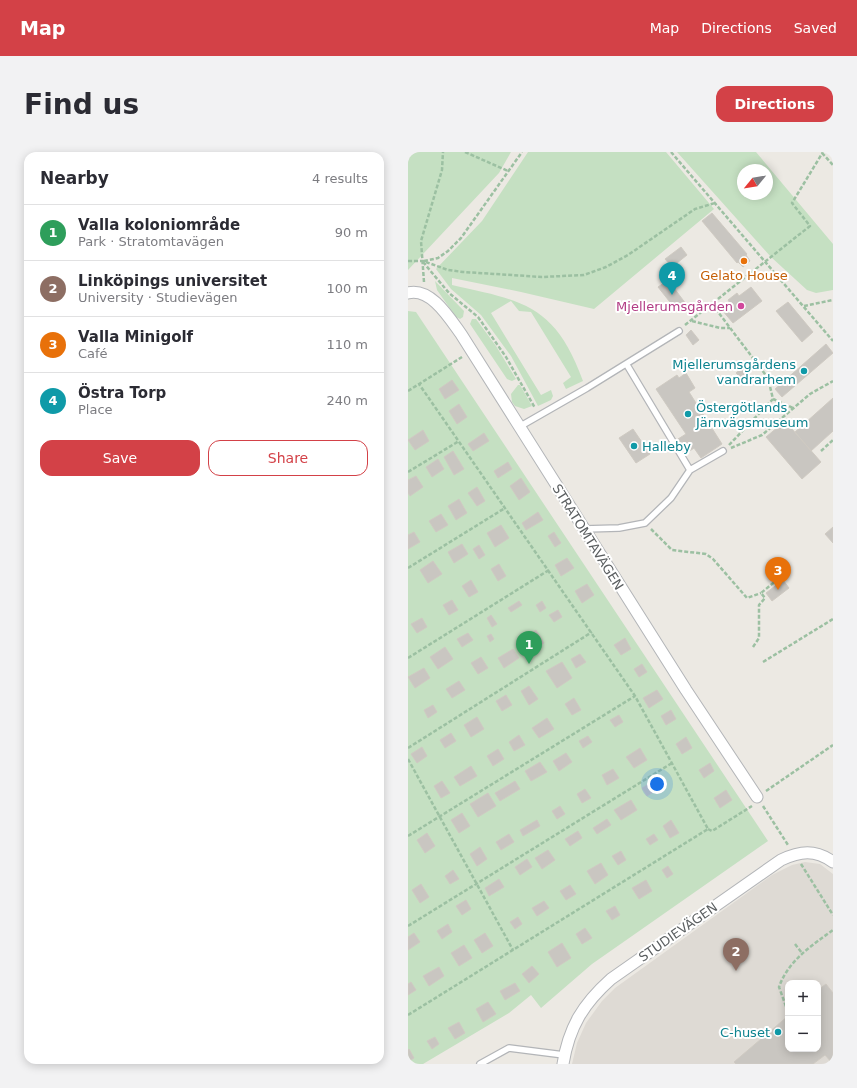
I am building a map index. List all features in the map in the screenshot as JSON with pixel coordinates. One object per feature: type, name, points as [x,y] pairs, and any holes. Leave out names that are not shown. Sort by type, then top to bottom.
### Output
[{"type":"street","points":[[408,294],[416,292],[425,295]]},
{"type":"street","name":"STRATOMTAVÄGEN","points":[[425,295],[437,304],[448,316],[472,351],[686,690],[757,797]]},
{"type":"street","name":"STUDIEVÄGEN","points":[[563,1059],[577,1018],[602,988],[731,894],[781,860],[794,854],[804,852],[816,853],[833,862]]},
{"type":"lane","points":[[519,427],[627,365],[679,331]]},
{"type":"lane","points":[[627,365],[690,470]]},
{"type":"lane","points":[[584,530],[619,528],[645,523],[671,498],[690,470],[723,451]]},
{"type":"lane","points":[[480,1064],[509,1048],[563,1059]]},
{"type":"path","points":[[425,295],[421,240],[442,170],[443,152]]},
{"type":"path","points":[[465,152],[508,171]]},
{"type":"path","points":[[408,261],[423,261],[438,258],[448,251],[476,218],[522,152]]},
{"type":"path","points":[[671,152],[833,341]]},
{"type":"path","points":[[679,331],[810,226],[792,203],[822,152],[833,165]]},
{"type":"path","points":[[423,261],[448,270],[463,272],[542,277],[584,275],[628,255],[695,209],[715,203]]},
{"type":"path","points":[[423,261],[450,293],[478,317],[506,357],[539,415]]},
{"type":"path","points":[[804,306],[833,300]]},
{"type":"path","points":[[712,304],[768,378],[773,399]]},
{"type":"path","points":[[691,321],[720,328],[730,328]]},
{"type":"path","points":[[408,391],[472,351]]},
{"type":"path","points":[[723,451],[762,435],[810,394],[833,381]]},
{"type":"path","points":[[419,384],[635,696],[708,829]]},
{"type":"path","points":[[773,399],[793,408]]},
{"type":"path","points":[[723,451],[773,399]]},
{"type":"path","points":[[408,472],[459,440]]},
{"type":"path","points":[[821,451],[833,440]]},
{"type":"path","points":[[408,568],[505,508]]},
{"type":"path","points":[[645,523],[672,550],[706,554],[713,558],[747,598],[761,593],[777,580]]},
{"type":"path","points":[[408,658],[549,570]]},
{"type":"path","points":[[753,647],[759,638],[759,605],[765,598],[761,593]]},
{"type":"path","points":[[763,662],[833,619]]},
{"type":"path","points":[[408,748],[592,632]]},
{"type":"path","points":[[408,836],[439,815],[635,696]]},
{"type":"path","points":[[408,1015],[708,829],[712,831],[747,810],[755,802],[757,797],[833,745]]},
{"type":"path","points":[[408,759],[513,950]]},
{"type":"path","points":[[408,926],[672,763]]},
{"type":"path","points":[[757,797],[833,914]]},
{"type":"path","points":[[785,1004],[779,987],[783,975],[802,953],[833,930]]},
{"type":"path","points":[[795,944],[802,953]]},
{"type":"shaded area","points":[[805,862],[820,864],[833,874],[833,1064],[572,1064],[577,1043],[586,1023],[602,1001],[615,988],[772,875],[792,865]]},
{"type":"green space","points":[[408,152],[511,152],[499,173],[408,270]]},
{"type":"green space","points":[[528,152],[666,152],[714,209],[594,309],[452,278],[452,285],[499,296],[518,302],[534,310],[548,321],[561,336],[583,381],[566,389],[563,383],[571,377],[531,312],[519,311],[511,301],[491,313],[541,395],[551,390],[553,396],[551,400],[538,406],[511,356],[481,315],[451,289],[436,269],[482,221]]},
{"type":"green space","points":[[677,152],[756,152],[766,164],[737,164],[737,200],[773,200],[773,172],[833,244],[833,290],[816,293],[807,290],[771,257]]},
{"type":"green space","points":[[435,281],[464,311],[463,317],[460,319],[456,317],[437,290]]},
{"type":"green space","points":[[408,311],[416,312],[768,841],[592,964],[541,1008],[531,995],[509,1013],[423,1064],[408,1064]]},
{"type":"green space","points":[[472,319],[476,319],[496,346],[516,379],[512,381],[507,379],[470,324]]},
{"type":"green space","points":[[518,385],[520,385],[532,406],[524,409],[515,406],[512,402],[511,394]]},
{"type":"building","points":[[712,213],[747,254],[737,263],[702,221]]},
{"type":"building","points":[[681,247],[687,255],[672,267],[665,259]]},
{"type":"building","name":"Gelato House","points":[[746,255],[750,261],[743,267],[738,262]]},
{"type":"building","points":[[668,280],[686,304],[677,311],[658,287]]},
{"type":"building","name":"Mjellerumsgården","points":[[751,287],[762,301],[733,323],[722,310],[730,303],[728,300],[737,293],[739,296]]},
{"type":"building","points":[[788,302],[813,332],[802,342],[776,311]]},
{"type":"building","points":[[691,330],[699,340],[693,345],[686,335]]},
{"type":"building","name":"Mjellerumsgårdens vandrarhem","points":[[826,344],[833,353],[782,397],[775,389]]},
{"type":"building","points":[[743,367],[749,374],[742,379],[736,373]]},
{"type":"building","name":"Östergötlands Järnvägsmuseum","points":[[686,373],[695,388],[689,392],[722,444],[701,458],[694,448],[687,453],[679,442],[678,439],[686,434],[656,389],[677,375],[679,378]]},
{"type":"building","points":[[452,380],[459,390],[445,399],[439,389]]},
{"type":"building","points":[[833,398],[833,431],[811,451],[795,432]]},
{"type":"building","points":[[459,404],[467,417],[457,424],[449,411]]},
{"type":"building","points":[[785,421],[821,462],[802,479],[766,437]]},
{"type":"building","name":"Halleby","points":[[633,429],[650,454],[636,463],[619,438]]},
{"type":"building","points":[[423,430],[429,441],[415,450],[408,440]]},
{"type":"building","points":[[484,433],[489,441],[473,451],[468,444]]},
{"type":"building","points":[[453,451],[464,469],[454,475],[444,457]]},
{"type":"building","points":[[438,459],[444,469],[432,477],[426,467]]},
{"type":"building","points":[[508,462],[512,469],[498,478],[494,471]]},
{"type":"building","points":[[416,476],[423,487],[410,496],[408,493],[408,480]]},
{"type":"building","points":[[521,478],[530,492],[519,500],[510,486]]},
{"type":"building","points":[[477,487],[485,501],[477,506],[468,493]]},
{"type":"building","points":[[459,499],[467,513],[456,520],[448,506]]},
{"type":"building","points":[[538,512],[543,520],[526,530],[522,523]]},
{"type":"building","points":[[441,514],[448,525],[436,532],[429,521]]},
{"type":"building","points":[[501,525],[509,538],[495,547],[487,533]]},
{"type":"building","points":[[833,527],[833,543],[825,534]]},
{"type":"building","points":[[414,532],[420,542],[408,549],[408,535]]},
{"type":"building","points":[[554,532],[561,543],[555,547],[548,536]]},
{"type":"building","points":[[462,544],[468,554],[454,563],[448,552]]},
{"type":"building","points":[[479,545],[485,555],[479,559],[473,549]]},
{"type":"building","points":[[567,558],[574,568],[561,576],[555,565]]},
{"type":"building","points":[[433,561],[442,574],[428,583],[420,570]]},
{"type":"building","points":[[499,564],[506,576],[498,581],[491,569]]},
{"type":"building","points":[[471,580],[478,592],[469,597],[462,586]]},
{"type":"building","points":[[783,580],[789,588],[772,601],[766,593]]},
{"type":"building","points":[[587,584],[594,595],[582,603],[575,591]]},
{"type":"building","points":[[452,600],[458,610],[449,615],[443,605]]},
{"type":"building","points":[[519,601],[522,605],[511,612],[508,608]]},
{"type":"building","points":[[542,601],[546,608],[540,612],[536,605]]},
{"type":"building","points":[[558,610],[562,617],[554,622],[549,615]]},
{"type":"building","points":[[491,615],[497,624],[492,627],[487,618]]},
{"type":"building","points":[[422,618],[427,627],[417,633],[411,624]]},
{"type":"building","points":[[536,630],[544,643],[534,649],[526,636]]},
{"type":"building","points":[[468,633],[473,640],[462,647],[457,639]]},
{"type":"building","points":[[491,634],[494,639],[490,642],[487,636]]},
{"type":"building","points":[[625,638],[631,649],[621,655],[614,645]]},
{"type":"building","points":[[445,647],[453,659],[438,669],[430,657]]},
{"type":"building","points":[[513,649],[519,658],[504,668],[498,658]]},
{"type":"building","points":[[580,654],[586,662],[576,668],[571,659]]},
{"type":"building","points":[[481,657],[488,668],[478,674],[471,663]]},
{"type":"building","points":[[562,662],[572,678],[557,688],[546,671]]},
{"type":"building","points":[[642,664],[647,672],[639,677],[634,669]]},
{"type":"building","points":[[424,668],[430,678],[415,688],[408,677]]},
{"type":"building","points":[[459,681],[465,690],[452,698],[446,689]]},
{"type":"building","points":[[529,686],[538,699],[529,705],[521,691]]},
{"type":"building","points":[[657,690],[663,699],[649,708],[643,698]]},
{"type":"building","points":[[506,695],[512,705],[502,711],[496,701]]},
{"type":"building","points":[[574,698],[581,710],[572,715],[565,704]]},
{"type":"building","points":[[433,705],[437,712],[428,718],[424,710]]},
{"type":"building","points":[[671,710],[676,719],[666,725],[661,716]]},
{"type":"building","points":[[619,715],[623,722],[615,727],[610,720]]},
{"type":"building","points":[[477,717],[484,729],[471,737],[464,725]]},
{"type":"building","points":[[547,718],[554,729],[539,738],[532,728]]},
{"type":"building","points":[[451,733],[456,741],[445,748],[440,740]]},
{"type":"building","points":[[519,735],[525,745],[514,751],[509,742]]},
{"type":"building","points":[[588,736],[592,742],[583,748],[579,741]]},
{"type":"building","points":[[686,737],[692,748],[682,754],[676,744]]},
{"type":"building","points":[[422,747],[427,756],[417,763],[411,754]]},
{"type":"building","points":[[640,748],[647,760],[634,768],[626,757]]},
{"type":"building","points":[[498,749],[504,759],[493,766],[487,756]]},
{"type":"building","points":[[566,753],[572,762],[559,771],[553,761]]},
{"type":"building","points":[[540,762],[547,772],[531,781],[525,771]]},
{"type":"building","points":[[710,763],[714,771],[704,778],[699,770]]},
{"type":"building","points":[[471,766],[477,776],[460,786],[454,777]]},
{"type":"building","points":[[613,769],[619,778],[607,785],[602,775]]},
{"type":"building","points":[[655,780],[660,788],[647,796],[642,788]]},
{"type":"building","points":[[442,781],[450,793],[441,798],[434,786]]},
{"type":"building","points":[[515,781],[520,789],[500,801],[495,793]]},
{"type":"building","points":[[585,789],[591,798],[582,803],[577,794]]},
{"type":"building","points":[[726,790],[732,800],[720,808],[714,798]]},
{"type":"building","points":[[488,793],[496,806],[478,817],[470,804]]},
{"type":"building","points":[[631,800],[637,810],[621,820],[614,810]]},
{"type":"building","points":[[560,806],[565,814],[557,819],[552,811]]},
{"type":"building","points":[[462,813],[470,826],[459,833],[451,820]]},
{"type":"building","points":[[607,819],[611,825],[597,834],[593,828]]},
{"type":"building","points":[[537,820],[540,826],[523,836],[520,830]]},
{"type":"building","points":[[671,820],[679,833],[670,838],[663,826]]},
{"type":"building","points":[[578,831],[582,838],[570,846],[565,839]]},
{"type":"building","points":[[427,833],[435,846],[425,853],[417,840]]},
{"type":"building","points":[[509,834],[514,842],[501,850],[496,842]]},
{"type":"building","points":[[654,834],[658,840],[650,845],[646,839]]},
{"type":"building","points":[[480,847],[487,859],[477,866],[470,854]]},
{"type":"building","points":[[548,850],[555,860],[542,869],[535,858]]},
{"type":"building","points":[[621,851],[626,860],[618,865],[612,856]]},
{"type":"building","points":[[527,859],[532,867],[520,875],[515,867]]},
{"type":"building","points":[[601,863],[608,875],[595,884],[587,871]]},
{"type":"building","points":[[668,866],[673,874],[667,878],[662,870]]},
{"type":"building","points":[[453,870],[459,879],[450,884],[445,876]]},
{"type":"building","points":[[499,879],[504,887],[489,896],[485,888]]},
{"type":"building","points":[[646,880],[652,891],[639,899],[632,888]]},
{"type":"building","points":[[421,884],[429,897],[420,903],[412,890]]},
{"type":"building","points":[[570,885],[576,894],[566,900],[560,891]]},
{"type":"building","points":[[466,900],[471,909],[462,915],[456,906]]},
{"type":"building","points":[[544,901],[549,908],[537,916],[532,908]]},
{"type":"building","points":[[615,906],[620,915],[612,920],[606,911]]},
{"type":"building","points":[[518,917],[522,924],[515,929],[510,922]]},
{"type":"building","points":[[448,924],[452,932],[442,939],[437,931]]},
{"type":"building","points":[[585,928],[592,938],[582,944],[576,934]]},
{"type":"building","points":[[414,933],[420,942],[408,950],[408,937]]},
{"type":"building","points":[[485,933],[493,946],[482,953],[474,940]]},
{"type":"building","points":[[562,943],[571,958],[557,967],[548,952]]},
{"type":"building","points":[[464,945],[472,958],[459,966],[451,953]]},
{"type":"building","points":[[532,966],[539,974],[529,983],[522,974]]},
{"type":"building","points":[[439,967],[444,976],[429,986],[423,976]]},
{"type":"building","points":[[411,982],[416,990],[408,995],[408,984]]},
{"type":"building","points":[[515,983],[520,991],[505,1000],[500,991]]},
{"type":"building","name":"C-huset","points":[[826,984],[833,993],[833,1064],[825,1055],[813,1064],[736,1064],[734,1062],[785,1019],[785,1052],[821,1052],[821,988]]},
{"type":"building","points":[[488,1002],[496,1014],[483,1022],[476,1009]]},
{"type":"building","points":[[459,1022],[465,1033],[455,1039],[448,1028]]},
{"type":"building","points":[[435,1037],[439,1044],[432,1049],[427,1041]]},
{"type":"building","points":[[409,1049],[414,1058],[408,1062],[408,1050]]},
{"type":"place","name":"Gelato House","points":[[744,261]]},
{"type":"place","name":"Östra Torp","points":[[672,295]]},
{"type":"place","name":"Mjellerumsgården","points":[[741,306]]},
{"type":"place","name":"Mjellerumsgårdens vandrarhem","points":[[804,371]]},
{"type":"place","name":"Östergötlands Järnvägsmuseum","points":[[688,414]]},
{"type":"place","name":"Halleby","points":[[634,446]]},
{"type":"place","name":"Valla Minigolf","points":[[778,590]]},
{"type":"place","name":"Valla koloniområde","points":[[529,664]]},
{"type":"place","name":"Linköpings universitet","points":[[736,971]]},
{"type":"place","name":"C-huset","points":[[778,1032]]}]
